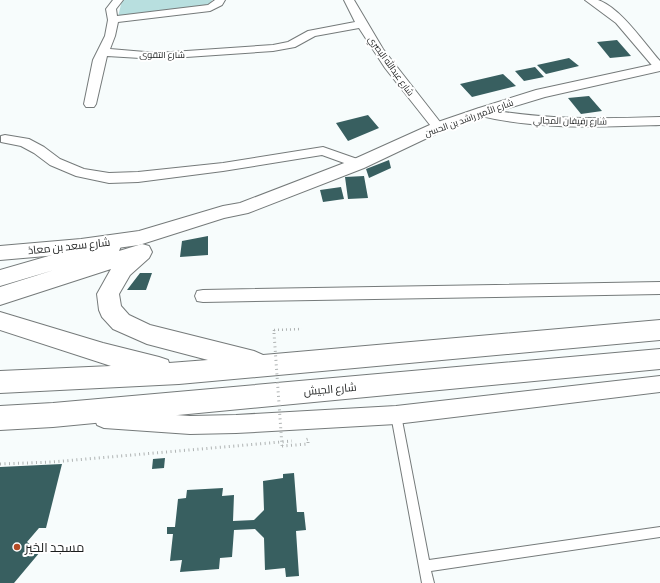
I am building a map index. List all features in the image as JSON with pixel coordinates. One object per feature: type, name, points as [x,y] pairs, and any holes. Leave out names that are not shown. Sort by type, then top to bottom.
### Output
[{"type":"highway","points":[[0,278],[140,245]]},
{"type":"highway","points":[[0,296],[140,245]]},
{"type":"highway","points":[[140,245],[122,269],[108,294],[110,310],[121,322],[147,334],[268,366]]},
{"type":"highway","points":[[0,321],[103,353],[179,373]]},
{"type":"highway","points":[[0,382],[179,373],[268,366],[660,330]]},
{"type":"highway","name":"شارع الجيش","points":[[2,419],[660,360]]},
{"type":"street","points":[[90,104],[100,60],[110,36],[113,20],[110,14],[113,6],[118,0]]},
{"type":"street","points":[[113,20],[210,8],[218,4],[220,0]]},
{"type":"street","name":"شارع عبدالله البصري","points":[[349,0],[361,24],[397,76],[438,127]]},
{"type":"street","points":[[590,0],[607,10],[620,21],[660,67]]},
{"type":"street","name":"شارع التقوى","points":[[103,52],[157,56],[273,48],[291,45],[312,33],[361,24]]},
{"type":"street","name":"شارع الأمير راشد بن الحسن","points":[[140,245],[228,218],[242,209],[358,164],[438,127],[480,112],[541,93],[660,67]]},
{"type":"street","name":"شارع رفيفان المجالي","points":[[480,112],[530,121],[660,121]]},
{"type":"street","points":[[5,140],[24,142],[39,150],[55,162],[81,173],[109,178],[138,177],[223,167],[323,151],[358,164]]},
{"type":"street","name":"شارع سعد بن معاذ","points":[[0,253],[81,246],[140,245]]},
{"type":"street","points":[[203,296],[580,291],[660,288]]},
{"type":"street","points":[[53,415],[190,424],[236,424],[396,415],[660,384]]},
{"type":"lane","points":[[396,415],[428,583]]},
{"type":"lane","points":[[425,566],[660,532]]},
{"type":"path","points":[[0,464],[52,463],[308,439],[308,444],[282,446],[274,330],[302,329]]},
{"type":"shaded area","points":[[122,0],[212,0],[211,4],[204,8],[118,17]]},
{"type":"building","points":[[617,40],[631,56],[610,58],[597,42]]},
{"type":"building","points":[[569,58],[579,66],[546,74],[537,65]]},
{"type":"building","points":[[535,67],[544,77],[524,81],[515,71]]},
{"type":"building","points":[[503,74],[516,86],[472,97],[460,84]]},
{"type":"building","points":[[589,96],[602,111],[581,114],[568,98]]},
{"type":"building","points":[[368,115],[379,128],[348,141],[336,123]]},
{"type":"building","points":[[389,160],[391,168],[369,178],[366,169]]},
{"type":"building","points":[[364,176],[368,198],[348,199],[345,177]]},
{"type":"building","points":[[341,187],[344,199],[323,202],[320,190]]},
{"type":"building","points":[[208,236],[208,255],[180,257],[182,241]]},
{"type":"building","points":[[140,273],[152,273],[146,290],[127,290]]},
{"type":"building","points":[[165,458],[164,468],[152,469],[153,459]]},
{"type":"building","points":[[62,464],[46,528],[39,528],[27,542],[40,552],[14,583],[0,583],[0,467]]},
{"type":"building","points":[[294,473],[297,512],[304,512],[306,530],[296,531],[299,576],[286,577],[285,568],[265,570],[264,538],[255,529],[234,530],[232,557],[220,558],[219,569],[180,572],[182,560],[170,561],[173,534],[167,534],[167,527],[175,527],[178,499],[186,498],[187,490],[223,488],[222,496],[234,495],[233,521],[254,520],[264,510],[263,481],[283,478],[283,474]]},
{"type":"place","name":"مسجد الخير","points":[[17,547]]}]
